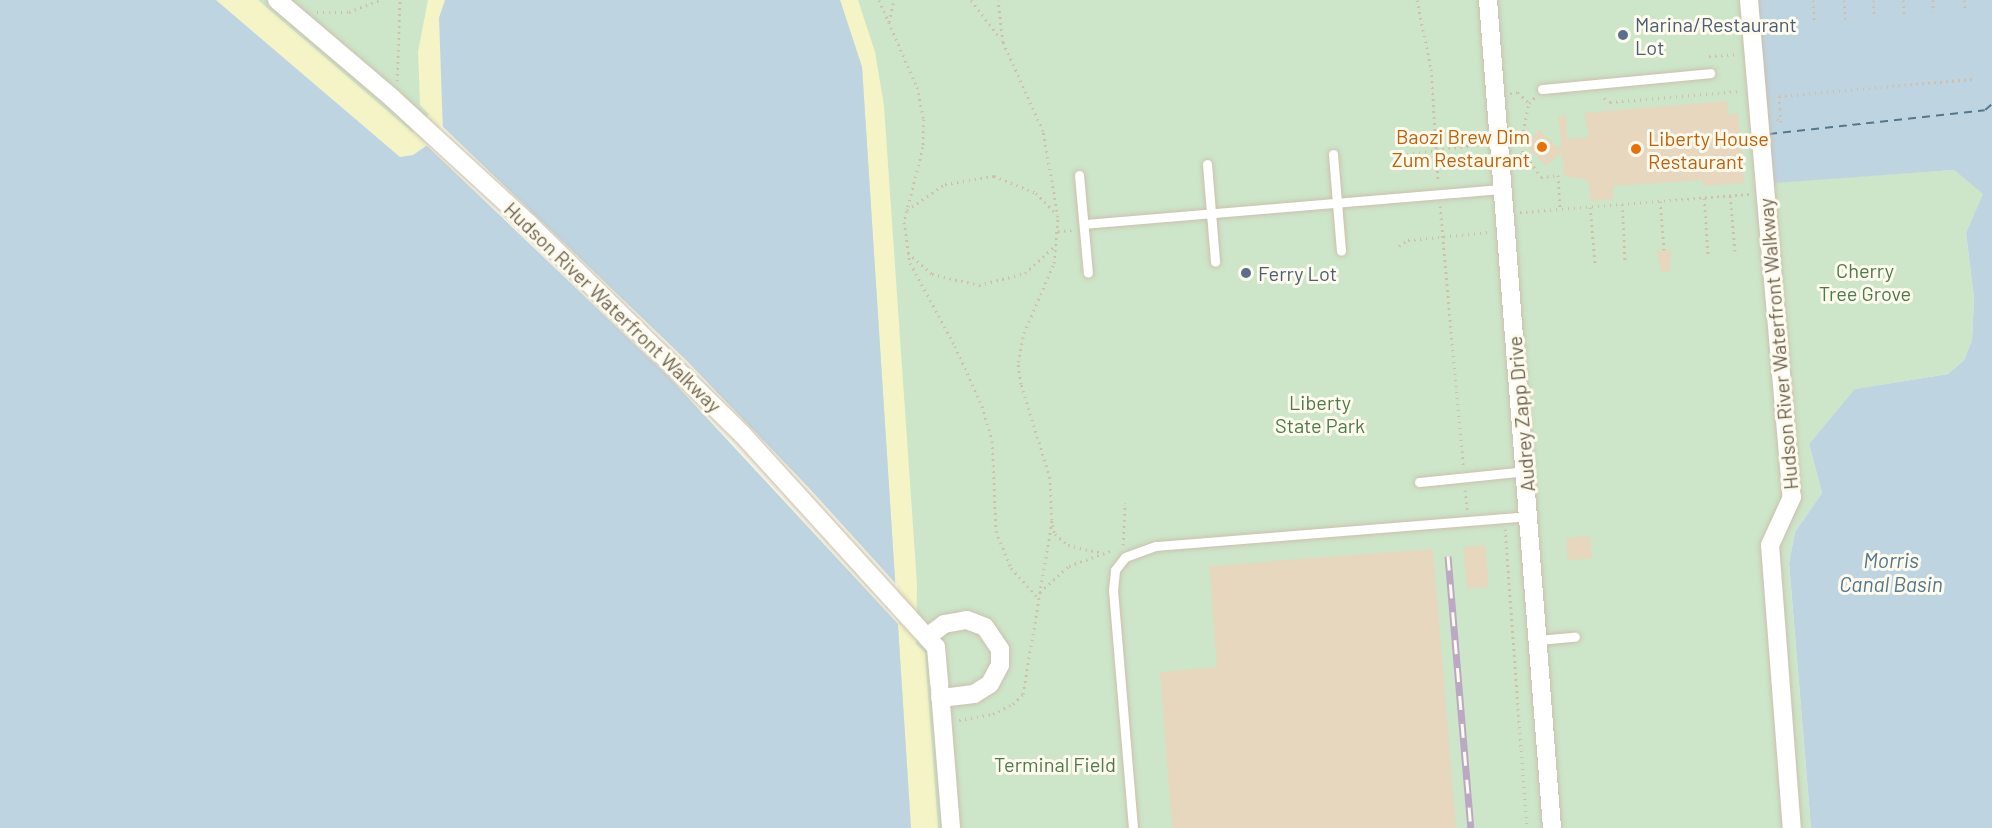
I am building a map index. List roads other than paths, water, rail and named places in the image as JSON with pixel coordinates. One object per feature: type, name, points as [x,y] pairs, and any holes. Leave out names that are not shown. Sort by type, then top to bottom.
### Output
[{"type":"street","name":"Hudson River Waterfront Walkway","points":[[277,0],[420,123],[637,328],[742,434],[936,647],[951,828]]},
{"type":"street","name":"Audrey Zapp Drive","points":[[1488,0],[1503,189],[1510,219],[1552,828]]},
{"type":"street","name":"Hudson River Waterfront Walkway","points":[[1749,0],[1792,497],[1770,545],[1792,828]]},
{"type":"street","points":[[923,632],[944,624],[967,620],[985,627],[999,649],[1000,665],[990,684],[974,694],[940,691]]},
{"type":"lane","points":[[1542,89],[1710,73]]},
{"type":"lane","points":[[1333,154],[1341,251]]},
{"type":"lane","points":[[1207,164],[1215,262]]},
{"type":"lane","points":[[1079,175],[1088,273]]},
{"type":"lane","points":[[1084,224],[1503,189]]},
{"type":"lane","points":[[1419,482],[1527,471]]},
{"type":"lane","points":[[1133,828],[1113,579],[1119,562],[1141,548],[1529,516]]},
{"type":"lane","points":[[1538,640],[1575,637]]},
{"type":"water","points":[[0,0],[216,0],[400,157],[413,155],[443,134],[439,18],[445,0],[840,0],[862,67],[911,828],[0,828]]},
{"type":"water","name":"Morris Canal Basin","points":[[1758,0],[1992,0],[1992,828],[1811,828],[1789,563],[1795,532],[1822,493],[1809,444],[1855,389],[1948,374],[1964,360],[1972,340],[1974,298],[1966,233],[1983,194],[1954,170],[1773,183]]},
{"type":"railway","points":[[1448,556],[1471,828]]},
{"type":"place","name":"Marina/Restaurant Lot","points":[[1623,35]]},
{"type":"place","name":"Baozi Brew Dim Zum Restaurant","points":[[1542,147]]},
{"type":"place","name":"Liberty House Restaurant","points":[[1636,149]]},
{"type":"place","name":"Ferry Lot","points":[[1246,273]]},
{"type":"park label","name":"Cherry Tree Grove","points":[[1865,282]]},
{"type":"park label","name":"Liberty State Park","points":[[1320,414]]},
{"type":"park label","name":"Terminal Field","points":[[1055,764]]}]
